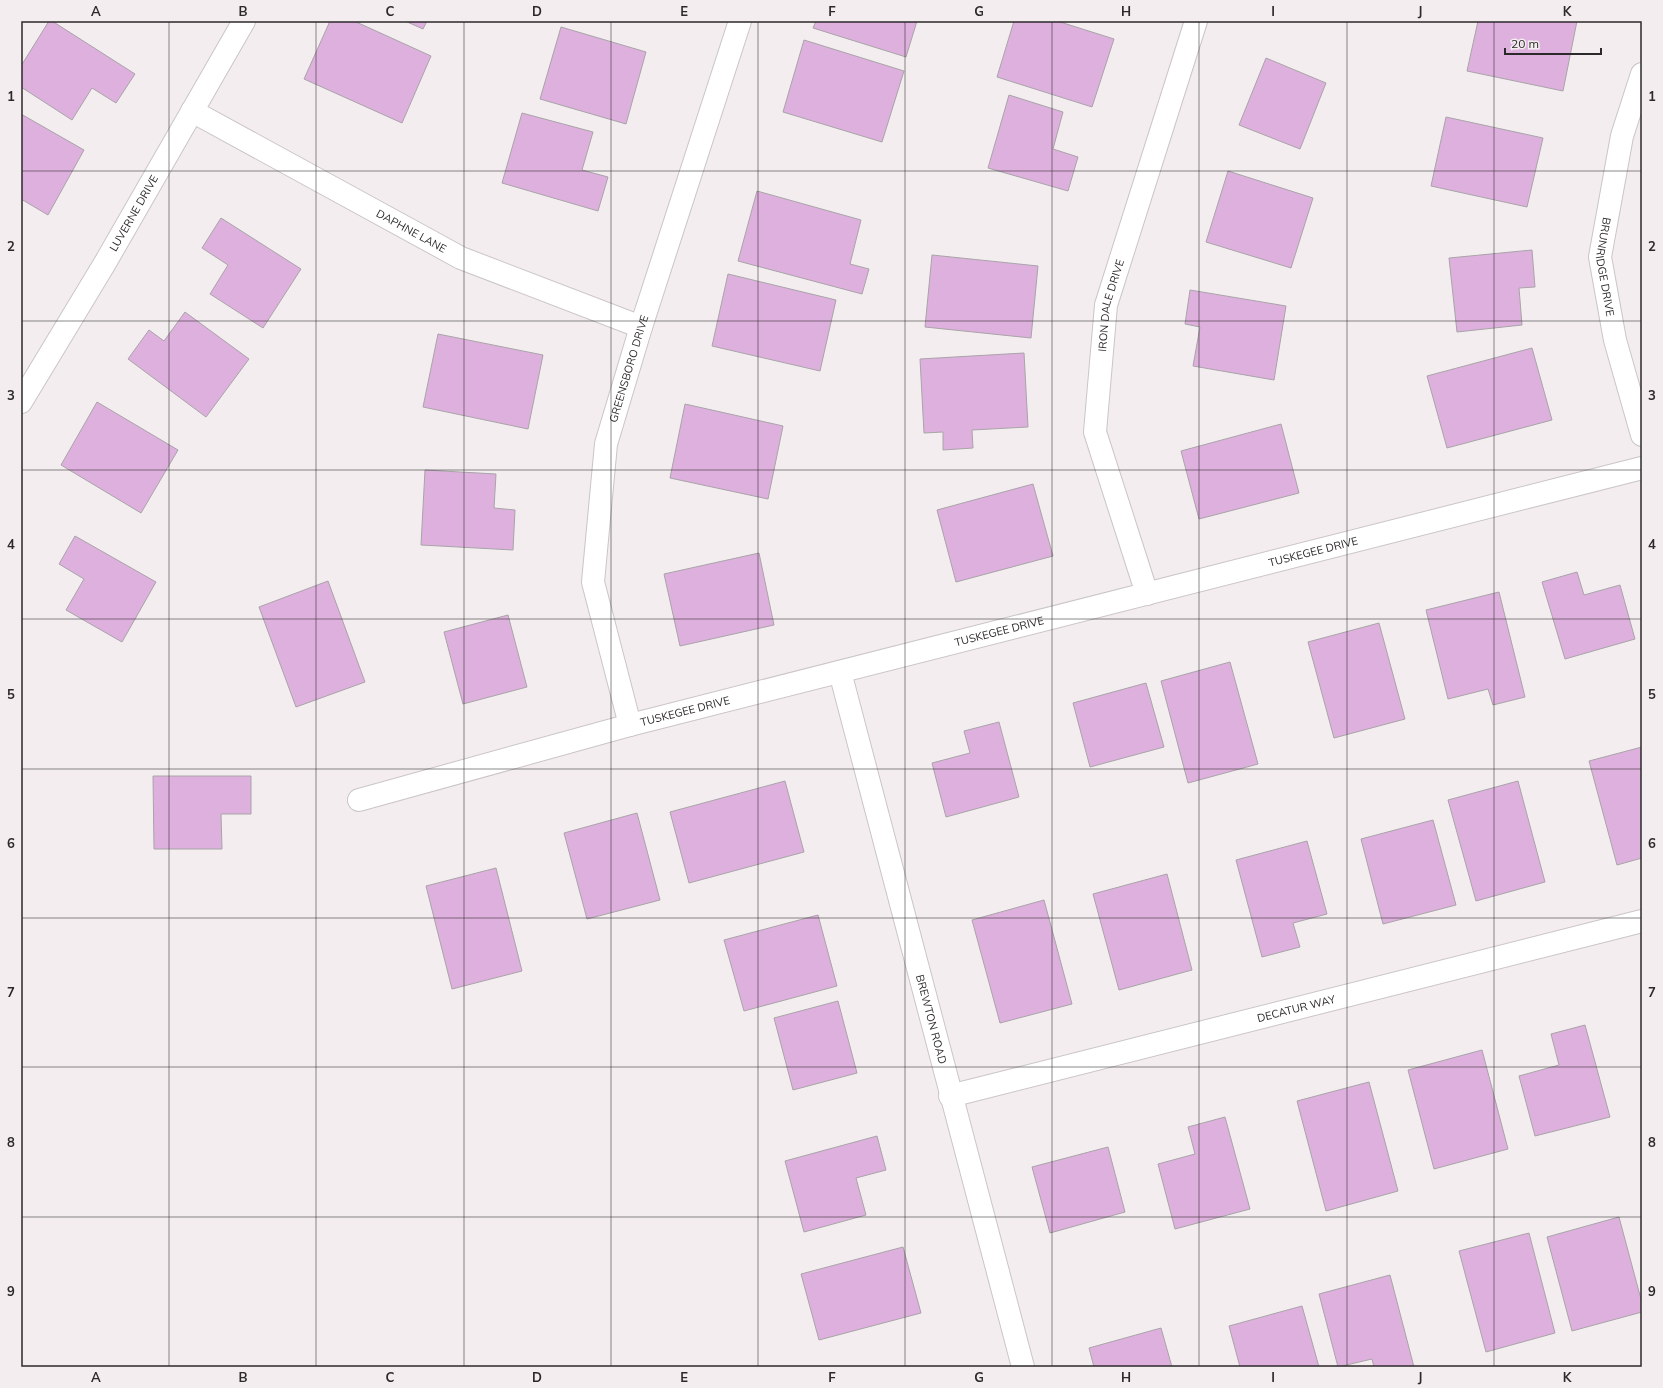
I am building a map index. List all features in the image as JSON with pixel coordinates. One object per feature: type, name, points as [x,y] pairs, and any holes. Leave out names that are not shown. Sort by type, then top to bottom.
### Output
[{"type":"street","name":"LUVERNE DRIVE","points":[[21,402],[105,263],[244,21]]},
{"type":"street","name":"GREENSBORO DRIVE","points":[[630,725],[593,582],[606,444],[641,327],[740,21]]},
{"type":"street","name":"IRON DALE DRIVE","points":[[1147,594],[1095,432],[1104,320],[1106,305],[1196,21]]},
{"type":"street","name":"BRUNRIDGE DRIVE","points":[[1642,74],[1622,136],[1600,257],[1615,340],[1642,435]]},
{"type":"street","name":"DAPHNE LANE","points":[[192,111],[461,258],[641,327]]},
{"type":"street","name":"TUSKEGEE DRIVE","points":[[358,800],[630,725],[1642,468]]},
{"type":"street","name":"BREWTON ROAD","points":[[840,672],[950,1096],[1023,1367]]},
{"type":"street","name":"DECATUR WAY","points":[[950,1096],[1642,921]]},
{"type":"building","points":[[49,21],[52,21],[135,74],[116,103],[92,88],[72,120],[21,87],[21,66]]},
{"type":"building","points":[[330,21],[354,21],[431,56],[402,123],[304,79]]},
{"type":"building","points":[[405,21],[427,21],[423,29]]},
{"type":"building","points":[[816,21],[917,21],[906,57],[813,28]]},
{"type":"building","points":[[1014,21],[1057,21],[1114,39],[1092,107],[997,77]]},
{"type":"building","points":[[1478,21],[1577,21],[1563,91],[1467,71]]},
{"type":"building","points":[[561,27],[646,52],[626,124],[540,99]]},
{"type":"building","points":[[804,40],[904,71],[882,142],[783,112]]},
{"type":"building","points":[[1266,58],[1326,83],[1300,149],[1239,125]]},
{"type":"building","points":[[1009,95],[1063,112],[1053,149],[1078,157],[1068,191],[988,168]]},
{"type":"building","points":[[522,113],[593,132],[582,170],[608,177],[598,211],[502,183]]},
{"type":"building","points":[[21,114],[84,150],[48,215],[21,199]]},
{"type":"building","points":[[1446,117],[1543,138],[1527,207],[1431,186]]},
{"type":"building","points":[[1228,171],[1313,198],[1291,268],[1206,242]]},
{"type":"building","points":[[757,191],[861,220],[850,264],[869,269],[862,294],[738,261]]},
{"type":"building","points":[[221,218],[301,269],[263,328],[210,294],[228,265],[202,248]]},
{"type":"building","points":[[1532,250],[1535,287],[1519,288],[1522,325],[1457,332],[1449,258]]},
{"type":"building","points":[[932,255],[1038,266],[1031,338],[925,327]]},
{"type":"building","points":[[728,274],[836,300],[820,371],[712,346]]},
{"type":"building","points":[[1190,290],[1286,306],[1274,380],[1193,366],[1200,327],[1185,324]]},
{"type":"building","points":[[185,312],[249,359],[206,417],[128,359],[149,330],[164,341]]},
{"type":"building","points":[[438,334],[543,355],[528,429],[423,407]]},
{"type":"building","points":[[1532,348],[1552,420],[1447,448],[1427,376]]},
{"type":"building","points":[[1024,353],[1028,427],[972,430],[973,448],[943,450],[943,432],[924,433],[920,359]]},
{"type":"building","points":[[97,402],[178,450],[141,513],[61,465]]},
{"type":"building","points":[[685,404],[783,426],[768,499],[670,478]]},
{"type":"building","points":[[1281,424],[1299,493],[1199,519],[1181,451]]},
{"type":"building","points":[[425,470],[496,474],[494,508],[515,510],[513,550],[421,545]]},
{"type":"building","points":[[1033,484],[1053,556],[956,582],[937,510]]},
{"type":"building","points":[[75,536],[156,582],[122,642],[66,610],[84,579],[59,564]]},
{"type":"building","points":[[759,553],[774,625],[680,646],[664,574]]},
{"type":"building","points":[[1577,572],[1584,595],[1620,585],[1635,639],[1565,659],[1542,582]]},
{"type":"building","points":[[328,581],[365,682],[296,707],[259,607]]},
{"type":"building","points":[[1499,592],[1525,697],[1493,705],[1488,689],[1448,699],[1426,610]]},
{"type":"building","points":[[508,615],[527,687],[463,704],[444,632]]},
{"type":"building","points":[[1379,623],[1405,719],[1334,738],[1308,642]]},
{"type":"building","points":[[1230,662],[1258,764],[1188,783],[1161,681]]},
{"type":"building","points":[[1146,683],[1164,747],[1090,767],[1073,703]]},
{"type":"building","points":[[999,722],[1019,797],[946,817],[932,763],[970,753],[964,731]]},
{"type":"building","points":[[1642,747],[1642,858],[1617,865],[1589,761]]},
{"type":"building","points":[[153,776],[251,776],[251,814],[221,814],[222,849],[154,849]]},
{"type":"building","points":[[785,781],[804,852],[689,883],[670,812]]},
{"type":"building","points":[[1518,781],[1545,882],[1476,901],[1448,800]]},
{"type":"building","points":[[637,813],[660,900],[587,919],[564,833]]},
{"type":"building","points":[[1433,820],[1456,905],[1383,924],[1361,839]]},
{"type":"building","points":[[1307,841],[1327,914],[1293,923],[1300,947],[1262,957],[1236,860]]},
{"type":"building","points":[[496,868],[522,971],[452,989],[426,886]]},
{"type":"building","points":[[1167,874],[1192,970],[1119,990],[1093,894]]},
{"type":"building","points":[[1044,900],[1072,1004],[1000,1023],[972,920]]},
{"type":"building","points":[[818,915],[837,986],[744,1011],[724,940]]},
{"type":"building","points":[[838,1001],[857,1073],[793,1090],[774,1018]]},
{"type":"building","points":[[1585,1025],[1610,1117],[1535,1136],[1519,1076],[1559,1065],[1551,1034]]},
{"type":"building","points":[[1482,1050],[1508,1149],[1434,1169],[1408,1070]]},
{"type":"building","points":[[1369,1082],[1398,1191],[1326,1211],[1297,1101]]},
{"type":"building","points":[[1225,1117],[1250,1209],[1175,1229],[1158,1164],[1195,1154],[1188,1127]]},
{"type":"building","points":[[877,1136],[886,1170],[856,1178],[866,1215],[804,1232],[785,1161]]},
{"type":"building","points":[[1108,1147],[1125,1212],[1050,1233],[1032,1167]]},
{"type":"building","points":[[1619,1217],[1642,1303],[1642,1312],[1572,1331],[1547,1237]]},
{"type":"building","points":[[1529,1233],[1555,1333],[1486,1352],[1459,1251]]},
{"type":"building","points":[[903,1247],[921,1313],[819,1340],[801,1274]]},
{"type":"building","points":[[1390,1275],[1414,1367],[1374,1367],[1372,1359],[1338,1367],[1319,1294]]},
{"type":"building","points":[[1302,1306],[1319,1367],[1240,1367],[1229,1326]]},
{"type":"building","points":[[1161,1328],[1172,1367],[1094,1367],[1089,1348]]}]
